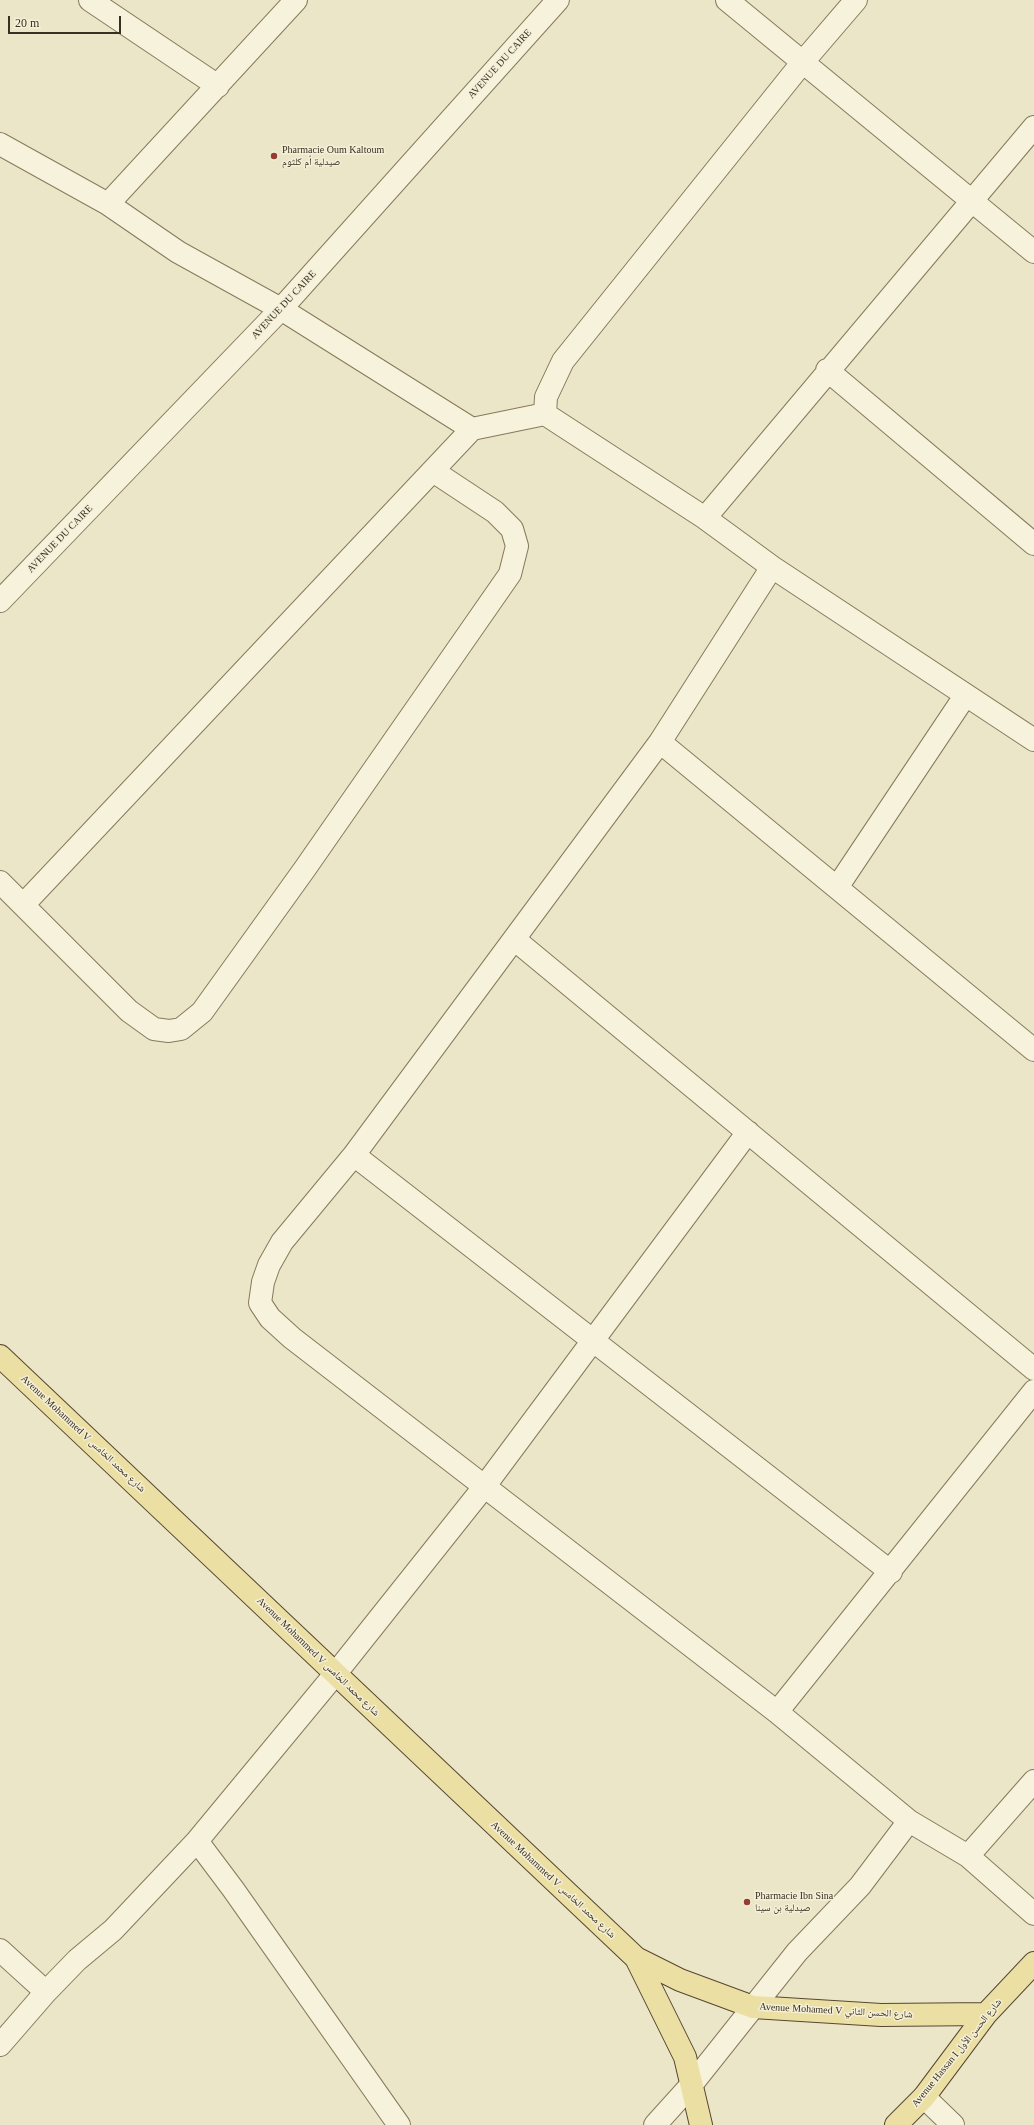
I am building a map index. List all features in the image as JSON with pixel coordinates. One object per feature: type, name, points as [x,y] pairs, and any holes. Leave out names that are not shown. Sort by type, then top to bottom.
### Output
[{"type":"main road","name":"Avenue Mohammed V شارع محمد الخامس","points":[[0,1356],[636,1958]]},
{"type":"main road","name":"Avenue Mohamed V شارع الحسن الثاني","points":[[636,1958],[680,1980],[753,2007],[881,2015],[986,2014]]},
{"type":"main road","points":[[636,1958],[685,2057],[701,2125]]},
{"type":"main road","name":"Avenue Hassan I شارع الحسن الأول","points":[[896,2125],[924,2097],[986,2014],[1034,1963]]},
{"type":"street","points":[[90,0],[218,86]]},
{"type":"street","points":[[108,204],[296,0]]},
{"type":"street","name":"AVENUE DU CAIRE","points":[[0,601],[281,309],[558,0]]},
{"type":"street","points":[[727,0],[1034,252]]},
{"type":"street","points":[[545,414],[546,396],[563,361],[802,63],[856,0]]},
{"type":"street","points":[[705,518],[827,370],[972,202],[1034,127]]},
{"type":"street","points":[[0,144],[108,204],[178,252],[281,309],[472,429]]},
{"type":"street","points":[[827,370],[1034,544]]},
{"type":"street","points":[[24,904],[472,429],[545,414],[705,518],[772,567],[965,696],[1034,740]]},
{"type":"street","points":[[0,882],[24,904],[129,1012],[154,1029],[169,1031],[181,1029],[202,1012],[304,870],[510,574],[517,546],[512,529],[495,512],[433,471]]},
{"type":"street","points":[[772,567],[660,742],[354,1155],[282,1242],[269,1265],[263,1282],[260,1303],[270,1318],[292,1338],[777,1712],[909,1821],[968,1856],[1034,1914]]},
{"type":"street","points":[[838,886],[965,696]]},
{"type":"street","points":[[660,742],[838,886],[1034,1050]]},
{"type":"street","points":[[514,939],[1034,1369]]},
{"type":"street","points":[[0,2045],[46,1992],[77,1960],[113,1930],[197,1841],[336,1673],[484,1487],[748,1132]]},
{"type":"street","points":[[354,1155],[891,1572]]},
{"type":"street","points":[[777,1712],[891,1572],[1034,1391]]},
{"type":"street","points":[[968,1856],[1034,1781]]},
{"type":"street","points":[[655,2125],[692,2084],[797,1952],[860,1886],[909,1821]]},
{"type":"street","points":[[197,1841],[233,1889],[400,2125]]},
{"type":"street","points":[[0,1950],[46,1992]]},
{"type":"street","points":[[924,2097],[953,2125]]},
{"type":"place","name":"Pharmacie Oum Kaltoum صيدلية أم كلثوم","points":[[274,156]]},
{"type":"place","name":"Pharmacie Ibn Sina صيدلية بن سينا","points":[[747,1902]]}]
